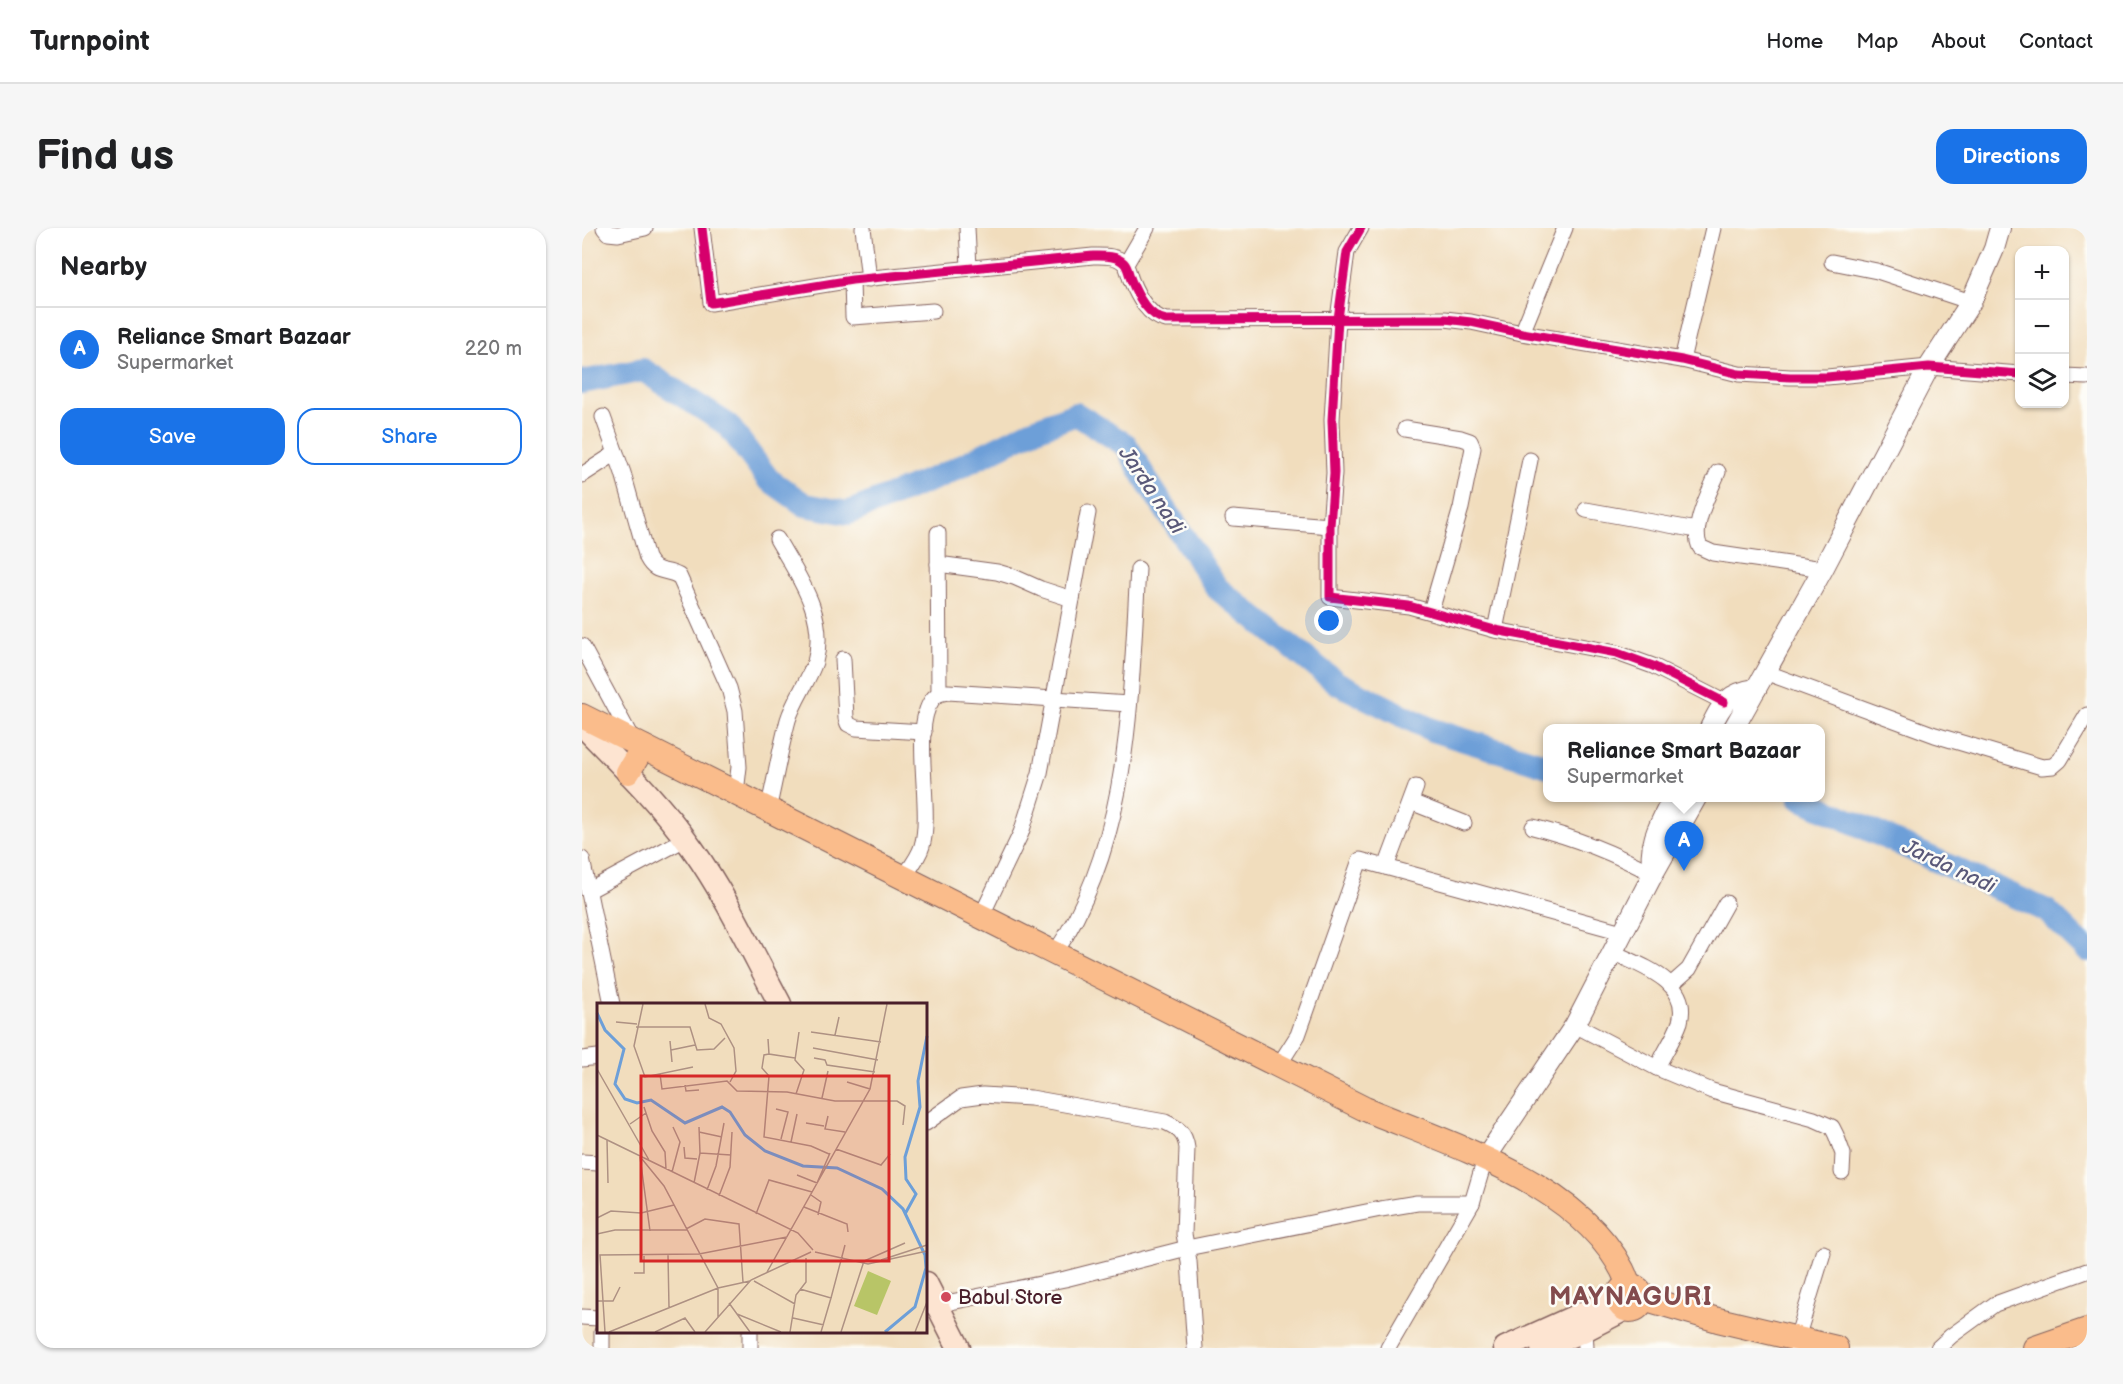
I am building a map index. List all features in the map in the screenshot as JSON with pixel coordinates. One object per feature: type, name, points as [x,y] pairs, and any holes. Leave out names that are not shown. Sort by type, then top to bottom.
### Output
[{"type":"main road","points":[[582,716],[1365,1109],[1485,1159],[1534,1183],[1580,1218],[1614,1254],[1622,1269],[1628,1298]]},
{"type":"main road","points":[[582,725],[653,798],[685,839],[723,897],[779,1003]]},
{"type":"main road","points":[[628,772],[639,745]]},
{"type":"main road","points":[[927,1288],[931,1306],[959,1348]]},
{"type":"main road","points":[[1542,1348],[1586,1339],[1628,1298]]},
{"type":"main road","points":[[1505,1348],[1628,1298],[1718,1320],[1795,1343],[1836,1348]]},
{"type":"main road","points":[[2036,1348],[2087,1330]]},
{"type":"street","points":[[604,228],[608,233],[618,234],[645,228]]},
{"type":"street","points":[[702,228],[711,303],[852,280],[1093,256],[1118,259],[1126,264],[1134,288],[1151,314],[1157,318],[1187,321],[1444,319],[1682,360],[1739,374],[1790,377],[1855,375],[1929,367],[2015,374]]},
{"type":"street","points":[[863,228],[869,279]]},
{"type":"street","points":[[967,228],[969,267]]},
{"type":"street","points":[[1126,264],[1147,228]]},
{"type":"street","points":[[1361,228],[1347,252],[1338,319],[1332,420],[1334,473],[1330,526],[1330,597],[1431,611],[1495,630],[1617,653],[1636,659],[1723,704]]},
{"type":"street","points":[[1522,333],[1565,228]]},
{"type":"street","points":[[1682,360],[1713,228]]},
{"type":"street","points":[[1737,724],[1823,569],[1929,367],[1971,302],[1994,249],[2000,228]]},
{"type":"street","points":[[1832,262],[1877,271],[1971,302]]},
{"type":"street","points":[[852,280],[853,317],[933,311]]},
{"type":"street","points":[[2069,376],[2087,376]]},
{"type":"street","points":[[603,417],[616,453],[646,558],[651,567],[656,570],[672,572],[679,576],[729,688],[739,741],[736,794]]},
{"type":"street","points":[[1405,429],[1461,438],[1470,441],[1473,448],[1461,508],[1431,611]]},
{"type":"street","points":[[582,475],[616,453]]},
{"type":"street","points":[[1495,630],[1530,460]]},
{"type":"street","points":[[1718,472],[1697,530],[1697,541],[1700,547],[1713,553],[1823,569]]},
{"type":"street","points":[[1586,510],[1697,530]]},
{"type":"street","points":[[981,917],[1008,864],[1031,805],[1045,751],[1088,513]]},
{"type":"street","points":[[1233,518],[1330,526]]},
{"type":"street","points":[[938,533],[939,693]]},
{"type":"street","points":[[768,810],[789,719],[814,662],[818,628],[805,586],[777,539]]},
{"type":"street","points":[[938,564],[998,572],[1072,599]]},
{"type":"street","points":[[1055,953],[1067,935],[1093,879],[1108,833],[1121,778],[1129,704],[1138,569]]},
{"type":"street","points":[[582,646],[639,745]]},
{"type":"street","points":[[843,659],[848,724],[856,728],[924,732]]},
{"type":"street","points":[[1766,672],[1935,735],[2042,768],[2053,766],[2060,760],[2087,715]]},
{"type":"street","points":[[1713,724],[1723,704],[1741,692],[1754,692]]},
{"type":"street","points":[[903,878],[922,848],[925,829],[924,732],[927,710],[932,699],[939,693],[1129,704]]},
{"type":"street","points":[[1386,867],[1413,795],[1464,824]]},
{"type":"street","points":[[1653,874],[1651,848],[1658,826],[1671,802]]},
{"type":"street","points":[[1388,1348],[1472,1203],[1485,1159],[1575,1025],[1622,932],[1694,802]]},
{"type":"street","points":[[1533,827],[1584,842],[1653,874]]},
{"type":"street","points":[[588,891],[685,839]]},
{"type":"street","points":[[582,859],[612,1003]]},
{"type":"street","points":[[1279,1065],[1298,1035],[1360,860],[1622,932]]},
{"type":"street","points":[[1671,985],[1689,969],[1726,903]]},
{"type":"street","points":[[1612,952],[1662,977],[1678,991],[1681,1002],[1680,1021],[1658,1068]]},
{"type":"street","points":[[1575,1025],[1658,1068],[1712,1091],[1814,1119],[1832,1127],[1843,1154],[1842,1172]]},
{"type":"street","points":[[582,1059],[597,1057]]},
{"type":"street","points":[[927,1122],[961,1098],[994,1095],[1031,1098],[1090,1108],[1165,1122],[1175,1127],[1185,1138],[1187,1148],[1184,1234],[1195,1348]]},
{"type":"street","points":[[931,1306],[1065,1279],[1187,1248],[1417,1203],[1472,1203]]},
{"type":"street","points":[[1795,1343],[1823,1253]]},
{"type":"street","points":[[1938,1348],[1995,1304],[2087,1271]]},
{"type":"street","points":[[582,1317],[597,1318]]},
{"type":"waterway","name":"Jarda nadi","points":[[582,382],[643,370],[728,425],[768,479],[805,505],[848,513],[945,474],[1031,431],[1076,414],[1126,445],[1217,588],[1337,683],[1432,730],[1543,764]]},
{"type":"waterway","name":"Jarda nadi","points":[[1809,802],[2047,911],[2087,950]]},
{"type":"cycle path","points":[[702,228],[711,303],[852,280],[1105,256],[1113,257],[1124,263],[1144,305],[1154,314],[1166,320],[1445,319],[1682,360],[1739,374],[1827,377],[1929,367],[2015,374]]},
{"type":"cycle path","points":[[1361,228],[1347,252],[1338,319],[1332,420],[1334,473],[1330,526],[1330,597],[1409,606],[1495,630],[1617,653],[1653,666],[1724,702]]},
{"type":"place","name":"Reliance Smart Bazaar","points":[[1684,871]]},
{"type":"place","name":"Babul Store","points":[[946,1297]]},
{"type":"district","name":"MAYNAGURI","points":[[1631,1296]]}]
